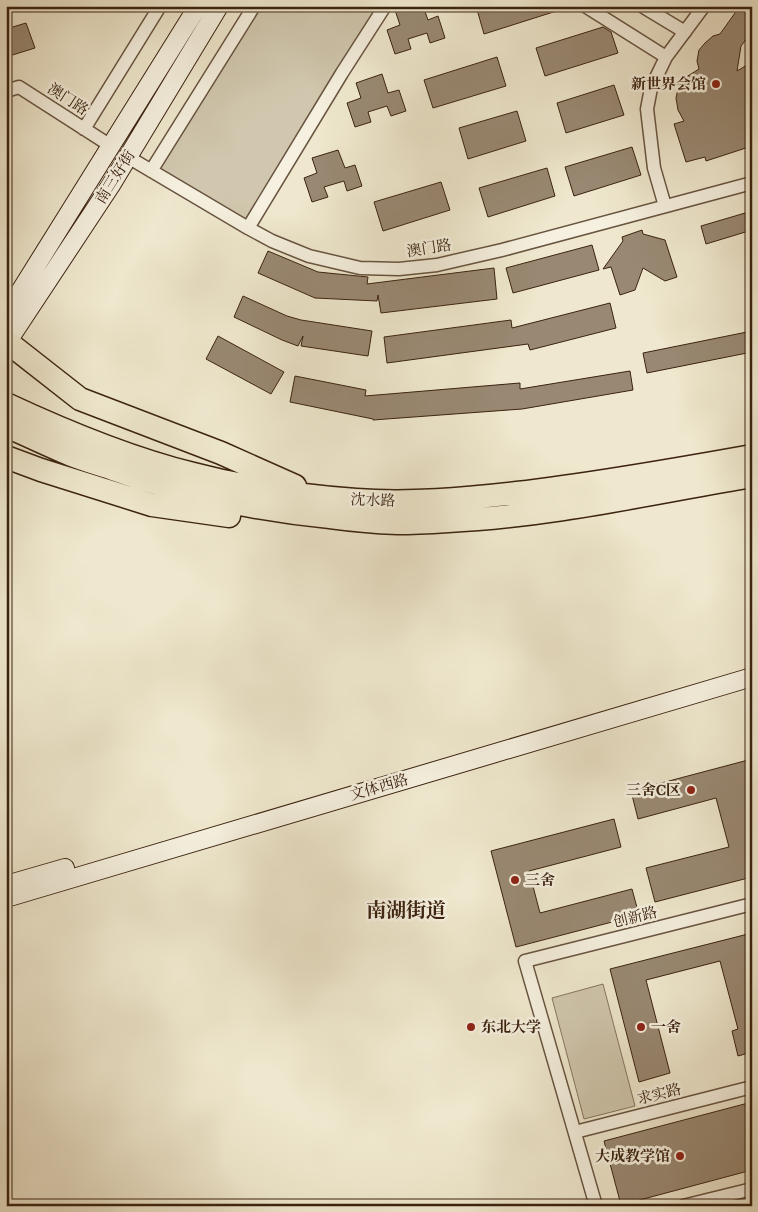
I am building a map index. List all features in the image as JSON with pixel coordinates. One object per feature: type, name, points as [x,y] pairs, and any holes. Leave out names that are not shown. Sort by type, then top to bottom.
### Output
[{"type":"highway","points":[[7,342],[80,399],[221,453],[317,496]]},
{"type":"highway","name":"沈水路","points":[[6,404],[80,437],[193,474],[271,491],[356,500],[392,501],[467,498],[546,490],[752,456]]},
{"type":"highway","name":"沈水路","points":[[6,426],[70,454],[167,487],[216,500],[258,508],[360,521],[436,522],[521,515],[752,476]]},
{"type":"highway","points":[[6,458],[152,505],[276,522],[360,521]]},
{"type":"street","points":[[84,129],[160,6]]},
{"type":"street","points":[[6,314],[198,6]]},
{"type":"street","name":"南三好街","points":[[7,342],[128,157],[218,6]]},
{"type":"street","points":[[151,171],[254,6]]},
{"type":"street","points":[[248,228],[385,6]]},
{"type":"street","points":[[585,6],[666,57]]},
{"type":"street","points":[[642,6],[685,32]]},
{"type":"street","points":[[664,206],[654,168],[647,109],[651,88],[666,57],[704,6]]},
{"type":"street","name":"澳门路","points":[[6,91],[19,87],[110,146]]},
{"type":"street","name":"澳门路","points":[[128,157],[272,241],[309,256],[360,268],[399,269],[437,264],[502,250],[752,183]]},
{"type":"street","name":"文体西路","points":[[6,885],[752,667]]},
{"type":"street","name":"文体西路","points":[[6,898],[752,677]]},
{"type":"street","name":"创新路","points":[[575,1132],[526,961],[752,904]]},
{"type":"street","name":"求实路","points":[[575,1132],[752,1087]]},
{"type":"street","points":[[575,1132],[596,1206]]},
{"type":"street","points":[[682,1206],[752,1189]]},
{"type":"shaded area","points":[[254,6],[385,6],[248,228],[151,171]]},
{"type":"shaded area","points":[[603,984],[635,1106],[584,1119],[552,998]]},
{"type":"building","points":[[406,6],[423,6],[428,20],[438,16],[445,38],[430,43],[427,33],[408,39],[411,49],[395,54],[387,30],[400,25],[395,10]]},
{"type":"building","points":[[476,6],[565,6],[566,8],[484,34]]},
{"type":"building","name":"新世界会馆","points":[[740,6],[752,6],[752,32],[741,46],[737,71],[752,62],[752,113],[750,114],[752,121],[752,146],[706,161],[705,157],[686,162],[674,124],[684,121],[678,110],[676,98],[678,89],[683,79],[699,69],[697,61],[699,50],[713,36],[720,34]]},
{"type":"building","points":[[26,23],[35,48],[6,57],[6,29]]},
{"type":"building","points":[[603,27],[611,32],[618,53],[545,76],[536,48]]},
{"type":"building","points":[[497,57],[506,86],[433,108],[424,80]]},
{"type":"building","points":[[382,74],[388,93],[399,90],[406,111],[391,116],[387,106],[368,112],[371,122],[355,127],[347,103],[361,98],[356,83]]},
{"type":"building","points":[[614,85],[624,115],[566,133],[557,103]]},
{"type":"building","points":[[517,111],[526,141],[468,159],[459,128]]},
{"type":"building","points":[[632,147],[641,175],[574,196],[565,167]]},
{"type":"building","points":[[338,150],[345,168],[355,165],[362,186],[347,191],[344,181],[324,187],[328,197],[312,202],[304,178],[317,173],[312,158]]},
{"type":"building","points":[[547,168],[555,196],[488,217],[479,188]]},
{"type":"building","points":[[441,182],[450,210],[383,231],[374,202]]},
{"type":"building","points":[[752,211],[752,230],[706,244],[701,226]]},
{"type":"building","points":[[642,230],[643,234],[665,240],[677,277],[665,281],[643,268],[635,290],[620,295],[611,267],[603,269],[623,241],[622,237]]},
{"type":"building","points":[[592,245],[599,270],[513,293],[506,268]]},
{"type":"building","points":[[268,251],[318,272],[368,277],[367,284],[494,268],[497,299],[381,313],[378,295],[377,301],[315,298],[258,273]]},
{"type":"building","points":[[243,296],[287,316],[301,320],[372,331],[368,356],[301,346],[303,336],[298,346],[234,317]]},
{"type":"building","points":[[610,303],[616,328],[530,350],[528,344],[387,363],[384,337],[511,320],[512,328]]},
{"type":"building","points":[[752,331],[752,352],[647,373],[643,353]]},
{"type":"building","points":[[218,336],[284,372],[271,394],[206,359]]},
{"type":"building","points":[[630,371],[633,390],[522,409],[373,420],[290,402],[295,376],[366,390],[365,396],[520,383],[520,389]]},
{"type":"building","points":[[752,759],[752,877],[655,902],[646,868],[729,847],[716,798],[638,819],[631,791]]},
{"type":"building","name":"三舍","points":[[614,819],[621,847],[529,871],[540,913],[632,889],[639,915],[516,947],[491,851]]},
{"type":"building","name":"一舍","points":[[752,933],[752,1052],[738,1056],[732,1031],[738,1029],[720,961],[646,980],[670,1073],[639,1082],[610,969]]},
{"type":"building","name":"大成教学馆","points":[[752,1102],[752,1170],[621,1205],[604,1141]]},
{"type":"place","name":"新世界会馆","points":[[716,84]]},
{"type":"place","name":"三舍C区","points":[[691,790]]},
{"type":"place","name":"三舍","points":[[515,880]]},
{"type":"place","name":"东北大学","points":[[471,1027]]},
{"type":"place","name":"一舍","points":[[641,1027]]},
{"type":"place","name":"大成教学馆","points":[[680,1156]]},
{"type":"district","name":"南湖街道","points":[[406,910]]}]
